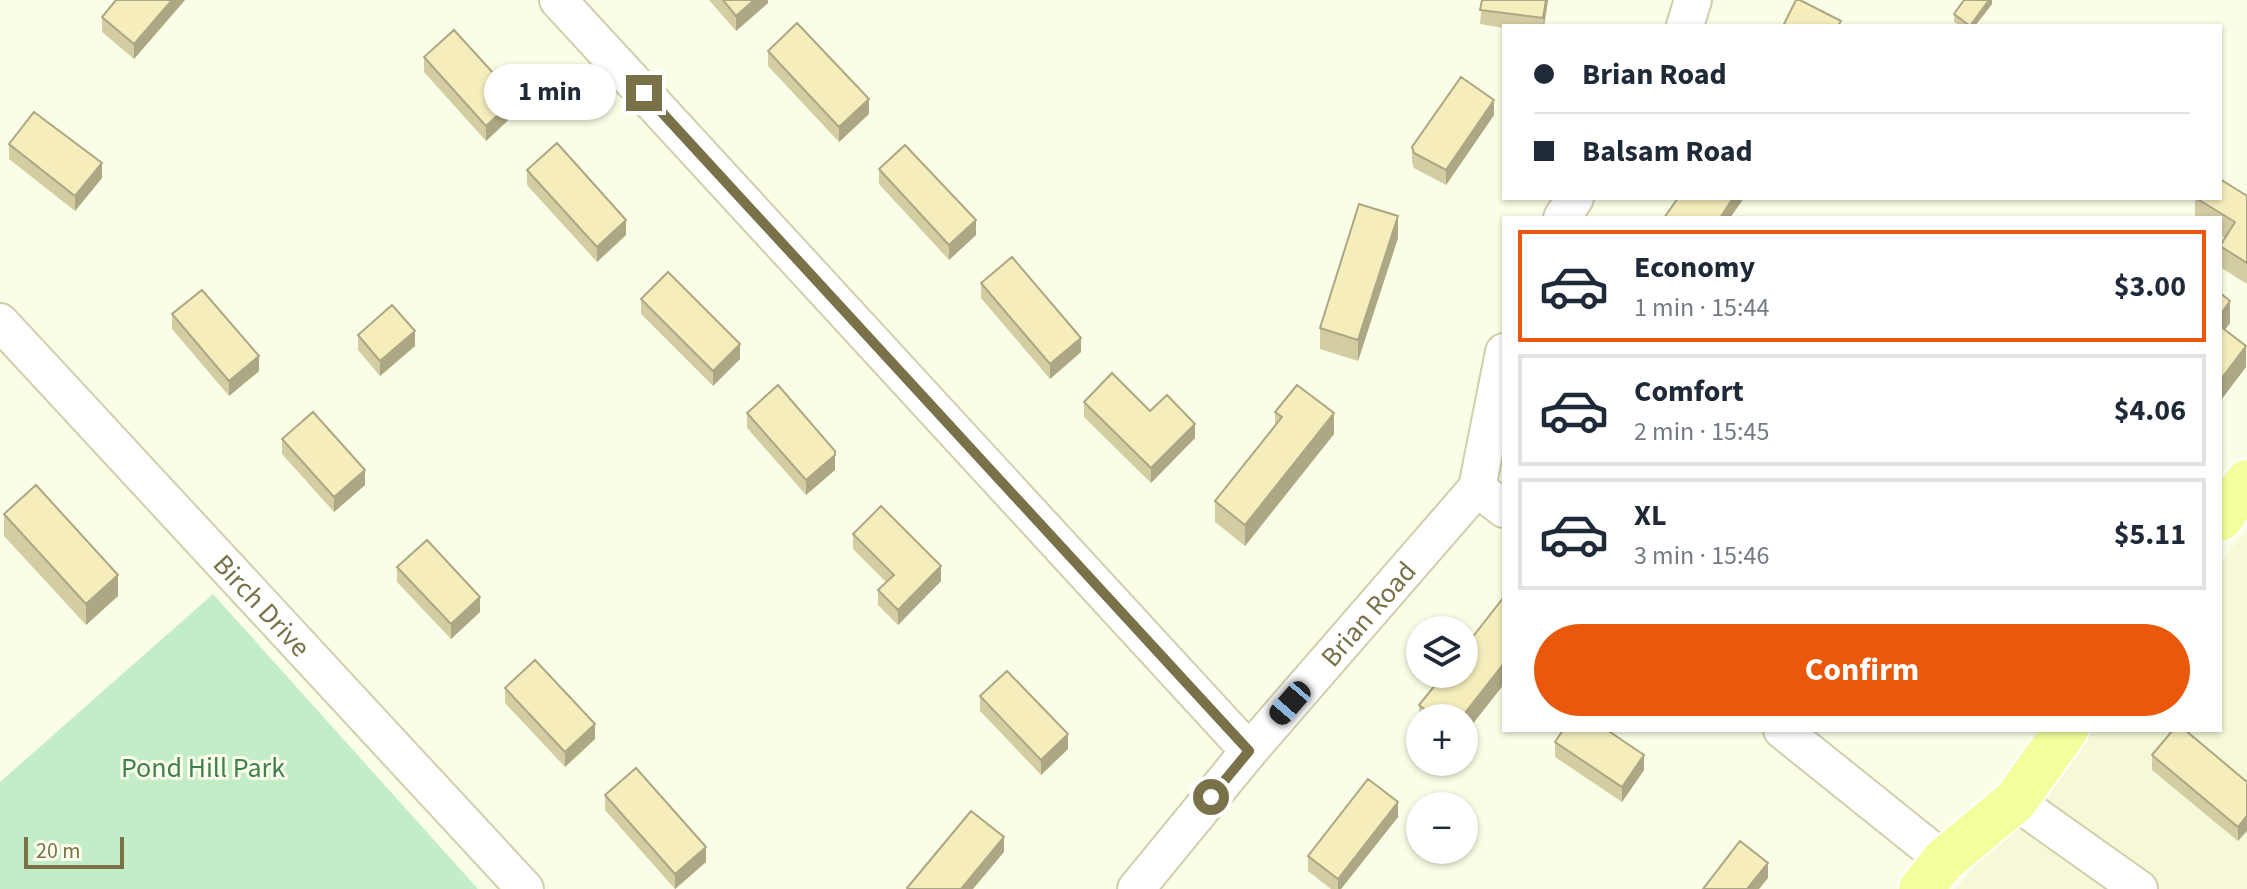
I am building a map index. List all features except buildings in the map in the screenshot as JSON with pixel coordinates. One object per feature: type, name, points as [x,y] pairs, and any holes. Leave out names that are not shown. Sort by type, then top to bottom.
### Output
[{"type":"main road","points":[[2222,516],[2247,482]]},
{"type":"main road","points":[[1933,874],[2015,801],[2065,732]]},
{"type":"street","points":[[558,0],[1249,751]]},
{"type":"street","points":[[1686,24],[1693,0]]},
{"type":"street","name":"Birch Drive","points":[[0,322],[525,889]]},
{"type":"street","points":[[1490,499],[1502,373]]},
{"type":"street","name":"Brian Road","points":[[1136,889],[1249,751],[1490,499]]},
{"type":"street","points":[[1784,732],[1933,874]]},
{"type":"street","points":[[2015,801],[2139,889]]},
{"type":"shaded area","points":[[2247,529],[2247,889],[1956,889],[2089,732],[2222,732],[2222,561]]},
{"type":"green space","name":"Pond Hill Park","points":[[213,594],[478,889],[0,889],[0,782]]},
{"type":"route","points":[[644,93],[1249,751],[1211,797]]}]
